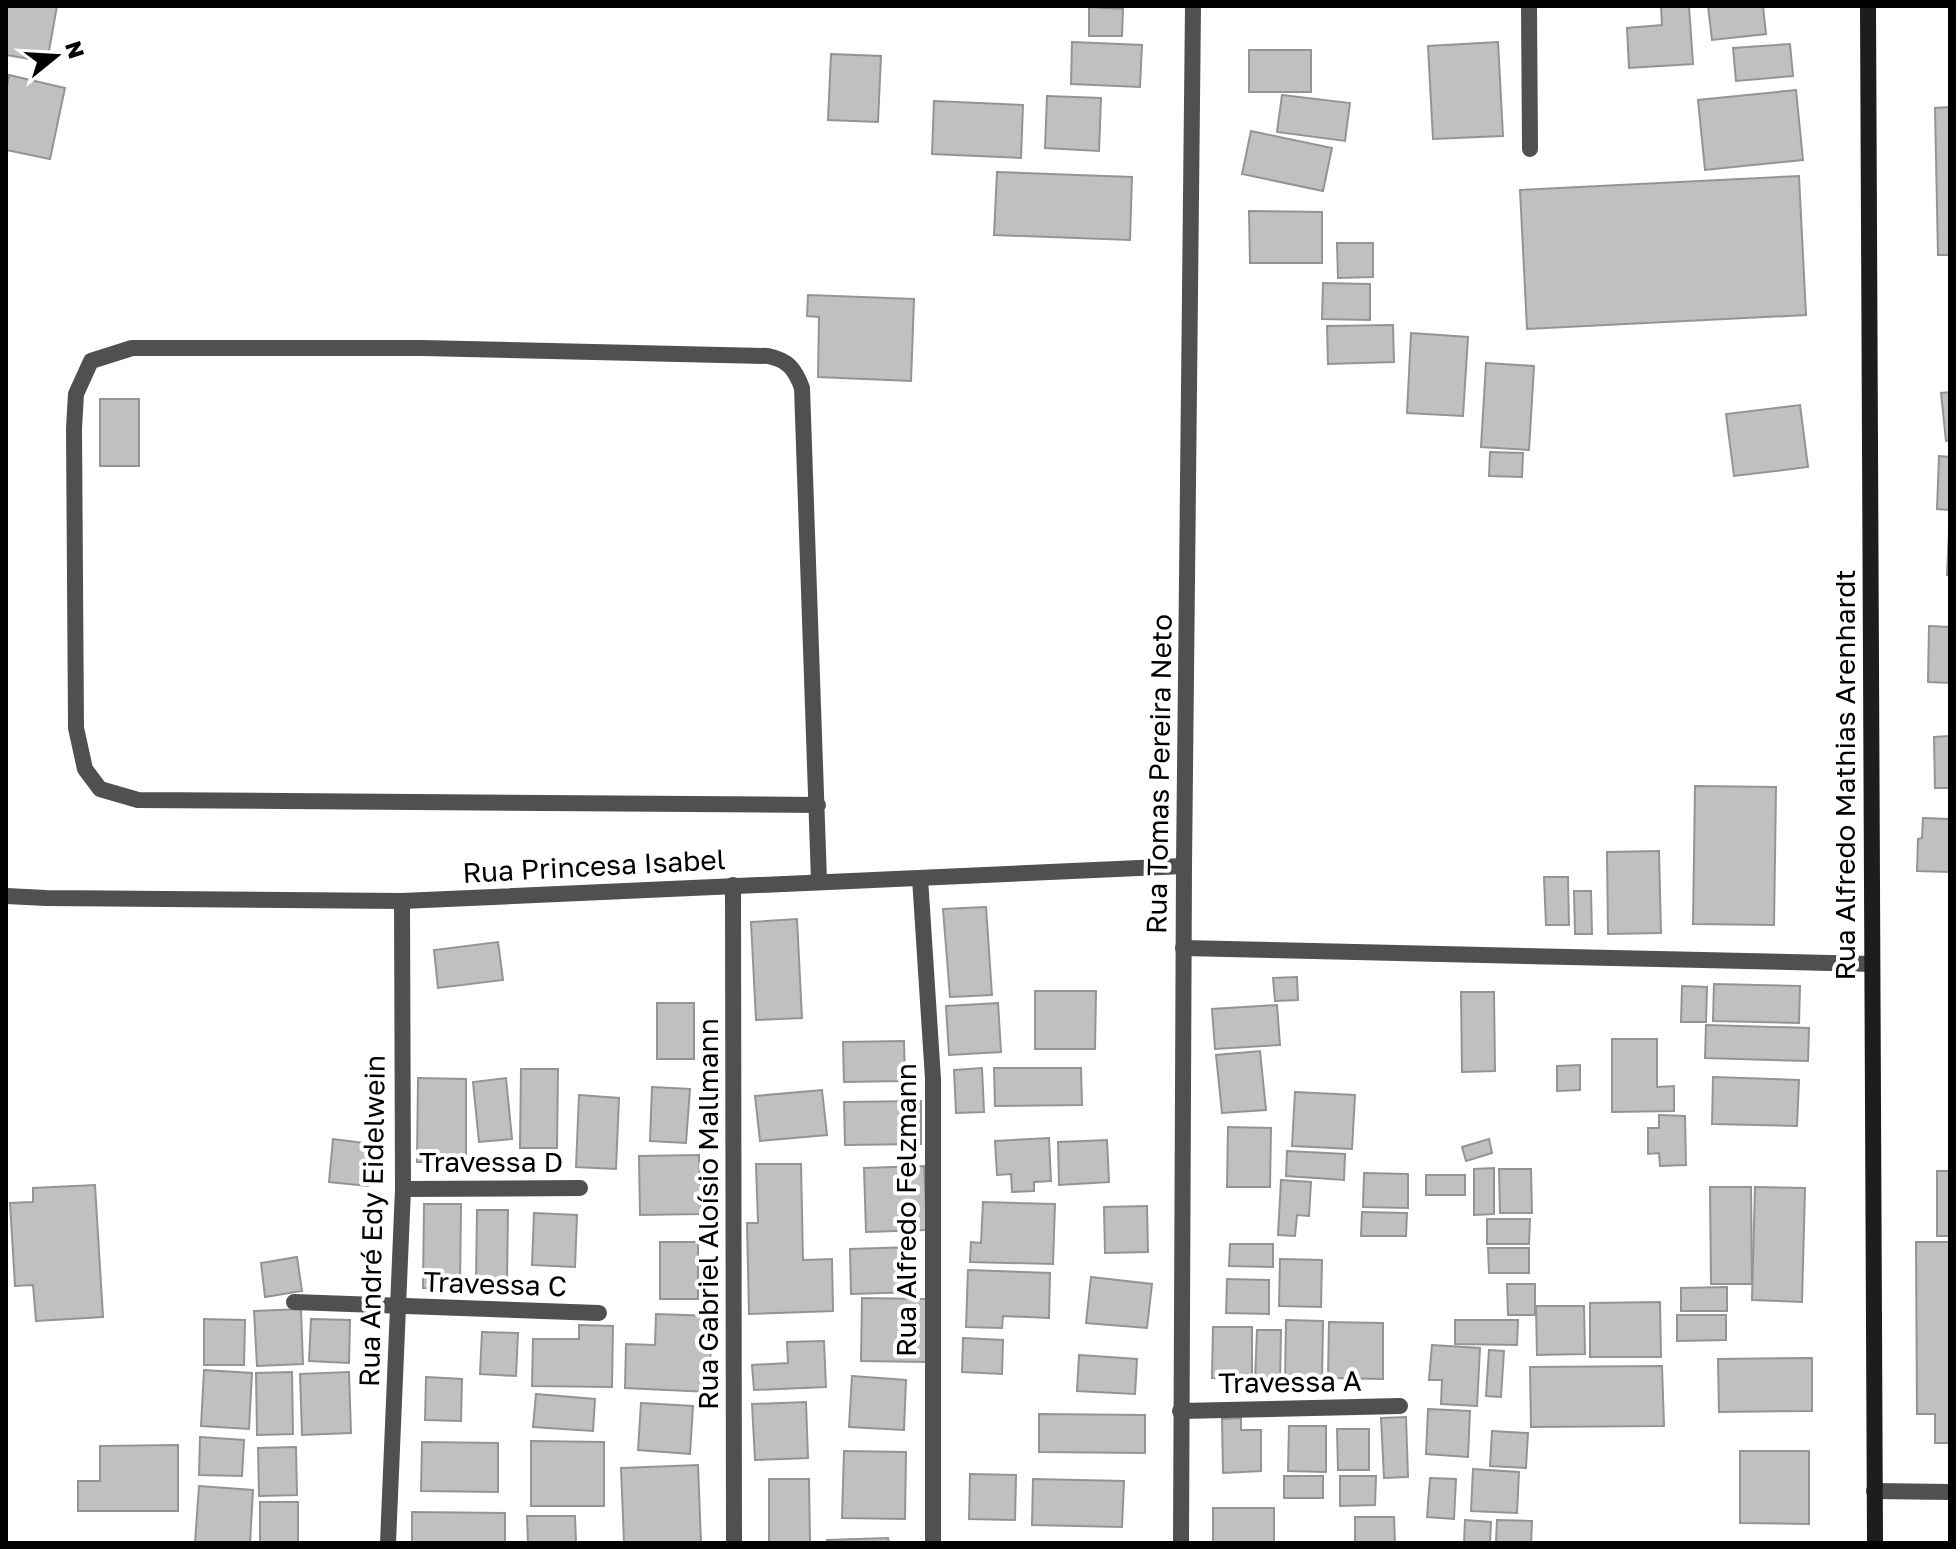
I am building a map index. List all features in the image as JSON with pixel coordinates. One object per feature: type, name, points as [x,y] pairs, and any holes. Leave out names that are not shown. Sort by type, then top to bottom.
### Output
[{"type":"main road","name":"Rua Alfredo Mathias Arenhardt","points":[[1868,6],[1875,1543]]},
{"type":"street","name":"Rua Tomas Pereira Neto","points":[[1181,1543],[1183,948],[1193,6]]},
{"type":"street","points":[[1529,6],[1530,149]]},
{"type":"street","points":[[818,805],[138,800],[100,789],[85,769],[76,728],[74,428],[76,394],[91,361],[132,348],[438,348],[768,356],[782,359],[796,371],[802,388],[818,805],[819,881]]},
{"type":"street","name":"Rua Princesa Isabel","points":[[6,896],[402,901],[1184,866]]},
{"type":"street","name":"Rua Alfredo Felzmann","points":[[920,878],[933,1079],[933,1543]]},
{"type":"street","name":"Rua Gabriel Aloísio Mallmann","points":[[733,885],[734,1543]]},
{"type":"street","name":"Rua André Edy Eidelwein","points":[[388,1543],[403,1189],[402,901]]},
{"type":"street","points":[[1183,948],[1872,964]]},
{"type":"street","name":"Travessa D","points":[[403,1189],[580,1188]]},
{"type":"street","name":"Travessa C","points":[[294,1302],[599,1313]]},
{"type":"street","name":"Travessa A","points":[[1180,1411],[1400,1406]]},
{"type":"street","points":[[1874,1491],[1950,1492]]},
{"type":"building","points":[[6,6],[57,6],[47,62],[6,55]]},
{"type":"building","points":[[1661,6],[1689,6],[1693,64],[1629,68],[1627,28],[1662,25]]},
{"type":"building","points":[[1708,6],[1763,6],[1766,34],[1712,40]]},
{"type":"building","points":[[1089,7],[1123,9],[1122,36],[1089,36]]},
{"type":"building","points":[[1072,42],[1142,45],[1140,87],[1071,84]]},
{"type":"building","points":[[1498,42],[1503,136],[1433,139],[1428,46]]},
{"type":"building","points":[[1790,44],[1793,76],[1736,81],[1733,48]]},
{"type":"building","points":[[1249,50],[1311,50],[1311,92],[1249,92]]},
{"type":"building","points":[[831,54],[881,56],[878,122],[828,120]]},
{"type":"building","points":[[9,75],[65,88],[50,159],[6,150]]},
{"type":"building","points":[[1796,90],[1803,160],[1705,170],[1698,100]]},
{"type":"building","points":[[1282,95],[1350,103],[1345,141],[1277,132]]},
{"type":"building","points":[[1047,96],[1101,98],[1099,151],[1045,148]]},
{"type":"building","points":[[934,101],[1023,105],[1021,158],[932,154]]},
{"type":"building","points":[[1950,107],[1950,255],[1938,255],[1935,108]]},
{"type":"building","points":[[1251,131],[1332,148],[1323,191],[1242,174]]},
{"type":"building","points":[[997,172],[1132,177],[1130,240],[994,235]]},
{"type":"building","points":[[1799,176],[1806,315],[1527,329],[1520,190]]},
{"type":"building","points":[[1249,211],[1322,212],[1322,263],[1250,263]]},
{"type":"building","points":[[1337,243],[1373,243],[1373,277],[1338,278]]},
{"type":"building","points":[[1323,283],[1370,284],[1370,320],[1322,319]]},
{"type":"building","points":[[808,295],[914,299],[911,381],[818,377],[819,317],[807,316]]},
{"type":"building","points":[[1393,325],[1394,362],[1328,364],[1327,326]]},
{"type":"building","points":[[1411,333],[1468,337],[1463,416],[1407,413]]},
{"type":"building","points":[[1486,363],[1534,366],[1529,450],[1481,447]]},
{"type":"building","points":[[1950,392],[1950,440],[1946,441],[1941,393]]},
{"type":"building","points":[[100,399],[139,399],[139,466],[100,466]]},
{"type":"building","points":[[1800,405],[1808,467],[1734,476],[1726,414]]},
{"type":"building","points":[[1490,452],[1523,453],[1522,477],[1489,476]]},
{"type":"building","points":[[1939,456],[1950,457],[1950,510],[1937,509]]},
{"type":"building","points":[[1950,510],[1950,576],[1947,575]]},
{"type":"building","points":[[1929,626],[1950,627],[1950,683],[1928,682]]},
{"type":"building","points":[[1950,736],[1950,788],[1935,788],[1934,737]]},
{"type":"building","points":[[1695,786],[1776,787],[1774,925],[1693,924]]},
{"type":"building","points":[[1923,818],[1950,819],[1950,872],[1917,871],[1918,839],[1922,838]]},
{"type":"building","points":[[1659,851],[1661,933],[1608,934],[1607,852]]},
{"type":"building","points":[[1544,877],[1568,877],[1569,925],[1546,925]]},
{"type":"building","points":[[1574,891],[1591,891],[1592,934],[1575,934]]},
{"type":"building","points":[[986,907],[992,995],[950,997],[943,909]]},
{"type":"building","points":[[797,919],[802,1018],[756,1020],[751,922]]},
{"type":"building","points":[[498,942],[503,980],[438,988],[434,950]]},
{"type":"building","points":[[1297,977],[1298,1000],[1275,1001],[1273,978]]},
{"type":"building","points":[[1714,984],[1800,986],[1799,1023],[1713,1021]]},
{"type":"building","points":[[1682,986],[1707,987],[1706,1022],[1681,1022]]},
{"type":"building","points":[[1035,991],[1096,991],[1095,1049],[1035,1049]]},
{"type":"building","points":[[1461,992],[1494,992],[1495,1071],[1462,1072]]},
{"type":"building","points":[[657,1003],[694,1003],[694,1059],[657,1059]]},
{"type":"building","points":[[998,1003],[1001,1052],[949,1055],[946,1006]]},
{"type":"building","points":[[1277,1005],[1280,1045],[1215,1049],[1212,1009]]},
{"type":"building","points":[[1706,1025],[1809,1028],[1808,1061],[1705,1058]]},
{"type":"building","points":[[1612,1039],[1657,1039],[1657,1087],[1674,1086],[1674,1111],[1612,1112]]},
{"type":"building","points":[[904,1041],[905,1081],[844,1082],[843,1042]]},
{"type":"building","points":[[1260,1051],[1266,1110],[1222,1113],[1216,1055]]},
{"type":"building","points":[[1580,1065],[1580,1090],[1557,1091],[1557,1066]]},
{"type":"building","points":[[982,1068],[984,1112],[956,1113],[954,1070]]},
{"type":"building","points":[[994,1068],[1081,1068],[1082,1105],[995,1106]]},
{"type":"building","points":[[521,1069],[558,1069],[557,1148],[520,1148]]},
{"type":"building","points":[[1713,1077],[1799,1080],[1797,1126],[1712,1124]]},
{"type":"building","points":[[418,1078],[466,1079],[466,1162],[417,1162]]},
{"type":"building","points":[[506,1078],[512,1139],[479,1142],[473,1082]]},
{"type":"building","points":[[652,1087],[690,1089],[686,1143],[650,1141]]},
{"type":"building","points":[[822,1090],[827,1135],[760,1141],[755,1096]]},
{"type":"building","points":[[1295,1092],[1355,1095],[1352,1149],[1292,1146]]},
{"type":"building","points":[[579,1095],[619,1098],[616,1169],[576,1167]]},
{"type":"building","points":[[921,1101],[921,1144],[845,1145],[844,1102]]},
{"type":"building","points":[[1659,1115],[1685,1116],[1686,1165],[1660,1166],[1659,1153],[1648,1154],[1648,1128],[1659,1128]]},
{"type":"building","points":[[1228,1127],[1271,1128],[1270,1187],[1227,1187]]},
{"type":"building","points":[[1049,1138],[1051,1181],[1034,1182],[1034,1191],[1012,1192],[1011,1174],[997,1175],[995,1141]]},
{"type":"building","points":[[333,1139],[372,1144],[368,1186],[329,1182]]},
{"type":"building","points":[[1489,1139],[1492,1153],[1466,1161],[1462,1147]]},
{"type":"building","points":[[1107,1140],[1109,1182],[1059,1185],[1058,1142]]},
{"type":"building","points":[[1287,1151],[1345,1154],[1344,1180],[1286,1176]]},
{"type":"building","points":[[699,1155],[701,1214],[640,1215],[639,1156]]},
{"type":"building","points":[[756,1164],[801,1164],[803,1260],[832,1259],[833,1311],[749,1314],[747,1223],[758,1223]]},
{"type":"building","points":[[924,1166],[927,1230],[866,1232],[864,1168]]},
{"type":"building","points":[[1494,1168],[1494,1214],[1474,1215],[1474,1169]]},
{"type":"building","points":[[1499,1169],[1531,1169],[1532,1213],[1500,1213]]},
{"type":"building","points":[[1937,1171],[1950,1171],[1950,1236],[1937,1236]]},
{"type":"building","points":[[1364,1173],[1408,1174],[1408,1208],[1363,1207]]},
{"type":"building","points":[[1426,1175],[1465,1175],[1465,1195],[1426,1195]]},
{"type":"building","points":[[1281,1180],[1311,1182],[1309,1216],[1297,1215],[1295,1236],[1278,1235]]},
{"type":"building","points":[[95,1185],[103,1317],[36,1321],[33,1285],[15,1286],[10,1203],[33,1202],[33,1188]]},
{"type":"building","points":[[1710,1187],[1751,1187],[1752,1284],[1711,1284]]},
{"type":"building","points":[[1755,1187],[1805,1188],[1802,1302],[1752,1300]]},
{"type":"building","points":[[983,1202],[1055,1204],[1053,1264],[970,1262],[971,1242],[981,1243]]},
{"type":"building","points":[[424,1204],[461,1204],[460,1289],[423,1288]]},
{"type":"building","points":[[1147,1206],[1148,1252],[1105,1253],[1104,1207]]},
{"type":"building","points":[[477,1210],[508,1210],[507,1283],[476,1283]]},
{"type":"building","points":[[1362,1212],[1407,1213],[1406,1236],[1361,1236]]},
{"type":"building","points":[[534,1213],[577,1215],[575,1267],[532,1265]]},
{"type":"building","points":[[1487,1219],[1530,1219],[1529,1244],[1487,1244]]},
{"type":"building","points":[[660,1242],[698,1242],[698,1299],[660,1299]]},
{"type":"building","points":[[1916,1242],[1950,1242],[1950,1443],[1935,1443],[1935,1414],[1917,1414]]},
{"type":"building","points":[[1230,1244],[1273,1244],[1273,1267],[1229,1266]]},
{"type":"building","points":[[913,1247],[915,1292],[851,1294],[850,1249]]},
{"type":"building","points":[[1488,1248],[1529,1248],[1529,1273],[1489,1273]]},
{"type":"building","points":[[297,1257],[302,1291],[265,1297],[261,1263]]},
{"type":"building","points":[[1280,1259],[1322,1260],[1321,1307],[1279,1306]]},
{"type":"building","points":[[968,1270],[1050,1273],[1049,1318],[1003,1316],[1002,1328],[966,1327]]},
{"type":"building","points":[[1091,1277],[1152,1284],[1147,1328],[1086,1323]]},
{"type":"building","points":[[1227,1279],[1269,1280],[1269,1314],[1226,1313]]},
{"type":"building","points":[[1507,1284],[1535,1284],[1535,1315],[1508,1315]]},
{"type":"building","points":[[1727,1287],[1727,1311],[1681,1311],[1681,1288]]},
{"type":"building","points":[[862,1298],[927,1299],[927,1362],[861,1361]]},
{"type":"building","points":[[1660,1302],[1661,1357],[1590,1357],[1590,1303]]},
{"type":"building","points":[[1536,1306],[1584,1306],[1585,1354],[1537,1355]]},
{"type":"building","points":[[301,1309],[303,1364],[257,1366],[254,1311]]},
{"type":"building","points":[[656,1314],[712,1316],[709,1392],[625,1388],[626,1344],[655,1345]]},
{"type":"building","points":[[1677,1315],[1726,1315],[1726,1340],[1677,1341]]},
{"type":"building","points":[[204,1319],[245,1320],[244,1365],[204,1365]]},
{"type":"building","points":[[311,1319],[350,1320],[349,1363],[309,1361]]},
{"type":"building","points":[[1286,1320],[1323,1321],[1322,1384],[1285,1383]]},
{"type":"building","points":[[1455,1320],[1518,1320],[1517,1345],[1455,1344]]},
{"type":"building","points":[[1329,1322],[1383,1323],[1383,1379],[1328,1378]]},
{"type":"building","points":[[579,1325],[613,1326],[612,1387],[532,1386],[533,1339],[579,1339]]},
{"type":"building","points":[[1213,1327],[1252,1327],[1252,1379],[1212,1378]]},
{"type":"building","points":[[1257,1330],[1281,1330],[1280,1382],[1255,1381]]},
{"type":"building","points":[[482,1332],[518,1333],[516,1376],[480,1374]]},
{"type":"building","points":[[963,1338],[1003,1340],[1002,1374],[962,1372]]},
{"type":"building","points":[[824,1341],[826,1387],[754,1390],[752,1365],[788,1363],[787,1342]]},
{"type":"building","points":[[1432,1345],[1480,1348],[1477,1406],[1441,1404],[1442,1380],[1429,1380]]},
{"type":"building","points":[[1489,1350],[1504,1351],[1501,1397],[1486,1396]]},
{"type":"building","points":[[1079,1355],[1137,1359],[1135,1394],[1077,1391]]},
{"type":"building","points":[[1812,1358],[1812,1411],[1719,1412],[1718,1359]]},
{"type":"building","points":[[1662,1366],[1664,1426],[1531,1427],[1530,1367]]},
{"type":"building","points":[[204,1370],[252,1373],[249,1429],[201,1426]]},
{"type":"building","points":[[292,1372],[293,1434],[257,1435],[256,1373]]},
{"type":"building","points":[[349,1372],[351,1433],[302,1435],[300,1374]]},
{"type":"building","points":[[852,1376],[906,1380],[904,1430],[849,1427]]},
{"type":"building","points":[[426,1377],[462,1379],[461,1421],[425,1420]]},
{"type":"building","points":[[536,1394],[595,1399],[593,1431],[533,1427]]},
{"type":"building","points":[[806,1402],[808,1458],[755,1460],[752,1404]]},
{"type":"building","points":[[641,1403],[693,1406],[690,1454],[638,1450]]},
{"type":"building","points":[[1428,1409],[1470,1411],[1468,1457],[1426,1454]]},
{"type":"building","points":[[1039,1414],[1145,1415],[1145,1453],[1039,1452]]},
{"type":"building","points":[[1406,1417],[1408,1477],[1384,1478],[1381,1418]]},
{"type":"building","points":[[1241,1418],[1241,1430],[1261,1430],[1261,1471],[1223,1473],[1222,1419]]},
{"type":"building","points":[[1289,1426],[1326,1426],[1326,1472],[1288,1471]]},
{"type":"building","points":[[1337,1429],[1369,1429],[1369,1470],[1338,1470]]},
{"type":"building","points":[[1492,1431],[1528,1433],[1526,1468],[1490,1466]]},
{"type":"building","points":[[200,1437],[244,1440],[242,1476],[199,1475]]},
{"type":"building","points":[[531,1441],[604,1442],[604,1506],[531,1506]]},
{"type":"building","points":[[422,1442],[498,1443],[498,1492],[421,1491]]},
{"type":"building","points":[[178,1445],[178,1511],[78,1511],[78,1481],[100,1481],[100,1446]]},
{"type":"building","points":[[296,1447],[297,1495],[259,1496],[258,1448]]},
{"type":"building","points":[[844,1451],[906,1452],[905,1519],[842,1518]]},
{"type":"building","points":[[1740,1451],[1809,1451],[1809,1524],[1740,1523]]},
{"type":"building","points":[[698,1465],[701,1543],[624,1543],[621,1468]]},
{"type":"building","points":[[1473,1469],[1519,1472],[1517,1513],[1471,1511]]},
{"type":"building","points":[[970,1474],[1016,1475],[1015,1520],[969,1519]]},
{"type":"building","points":[[1284,1476],[1323,1476],[1323,1498],[1284,1498]]},
{"type":"building","points":[[1340,1476],[1376,1476],[1375,1505],[1340,1506]]},
{"type":"building","points":[[1430,1478],[1456,1479],[1454,1519],[1427,1517]]},
{"type":"building","points":[[769,1479],[809,1479],[810,1543],[769,1543]]},
{"type":"building","points":[[1033,1479],[1124,1481],[1122,1527],[1032,1525]]},
{"type":"building","points":[[199,1486],[253,1490],[250,1543],[195,1543]]},
{"type":"building","points":[[260,1502],[298,1502],[298,1543],[260,1543]]},
{"type":"building","points":[[1213,1508],[1274,1508],[1274,1543],[1213,1543]]},
{"type":"building","points":[[412,1512],[505,1513],[505,1543],[412,1543]]},
{"type":"building","points":[[527,1516],[575,1516],[576,1543],[528,1543]]},
{"type":"building","points":[[1355,1517],[1394,1517],[1395,1543],[1355,1543]]},
{"type":"building","points":[[1465,1520],[1491,1522],[1490,1543],[1464,1543]]},
{"type":"building","points":[[1497,1520],[1532,1521],[1531,1543],[1496,1542]]},
{"type":"building","points":[[888,1538],[889,1543],[827,1543],[827,1540]]}]
